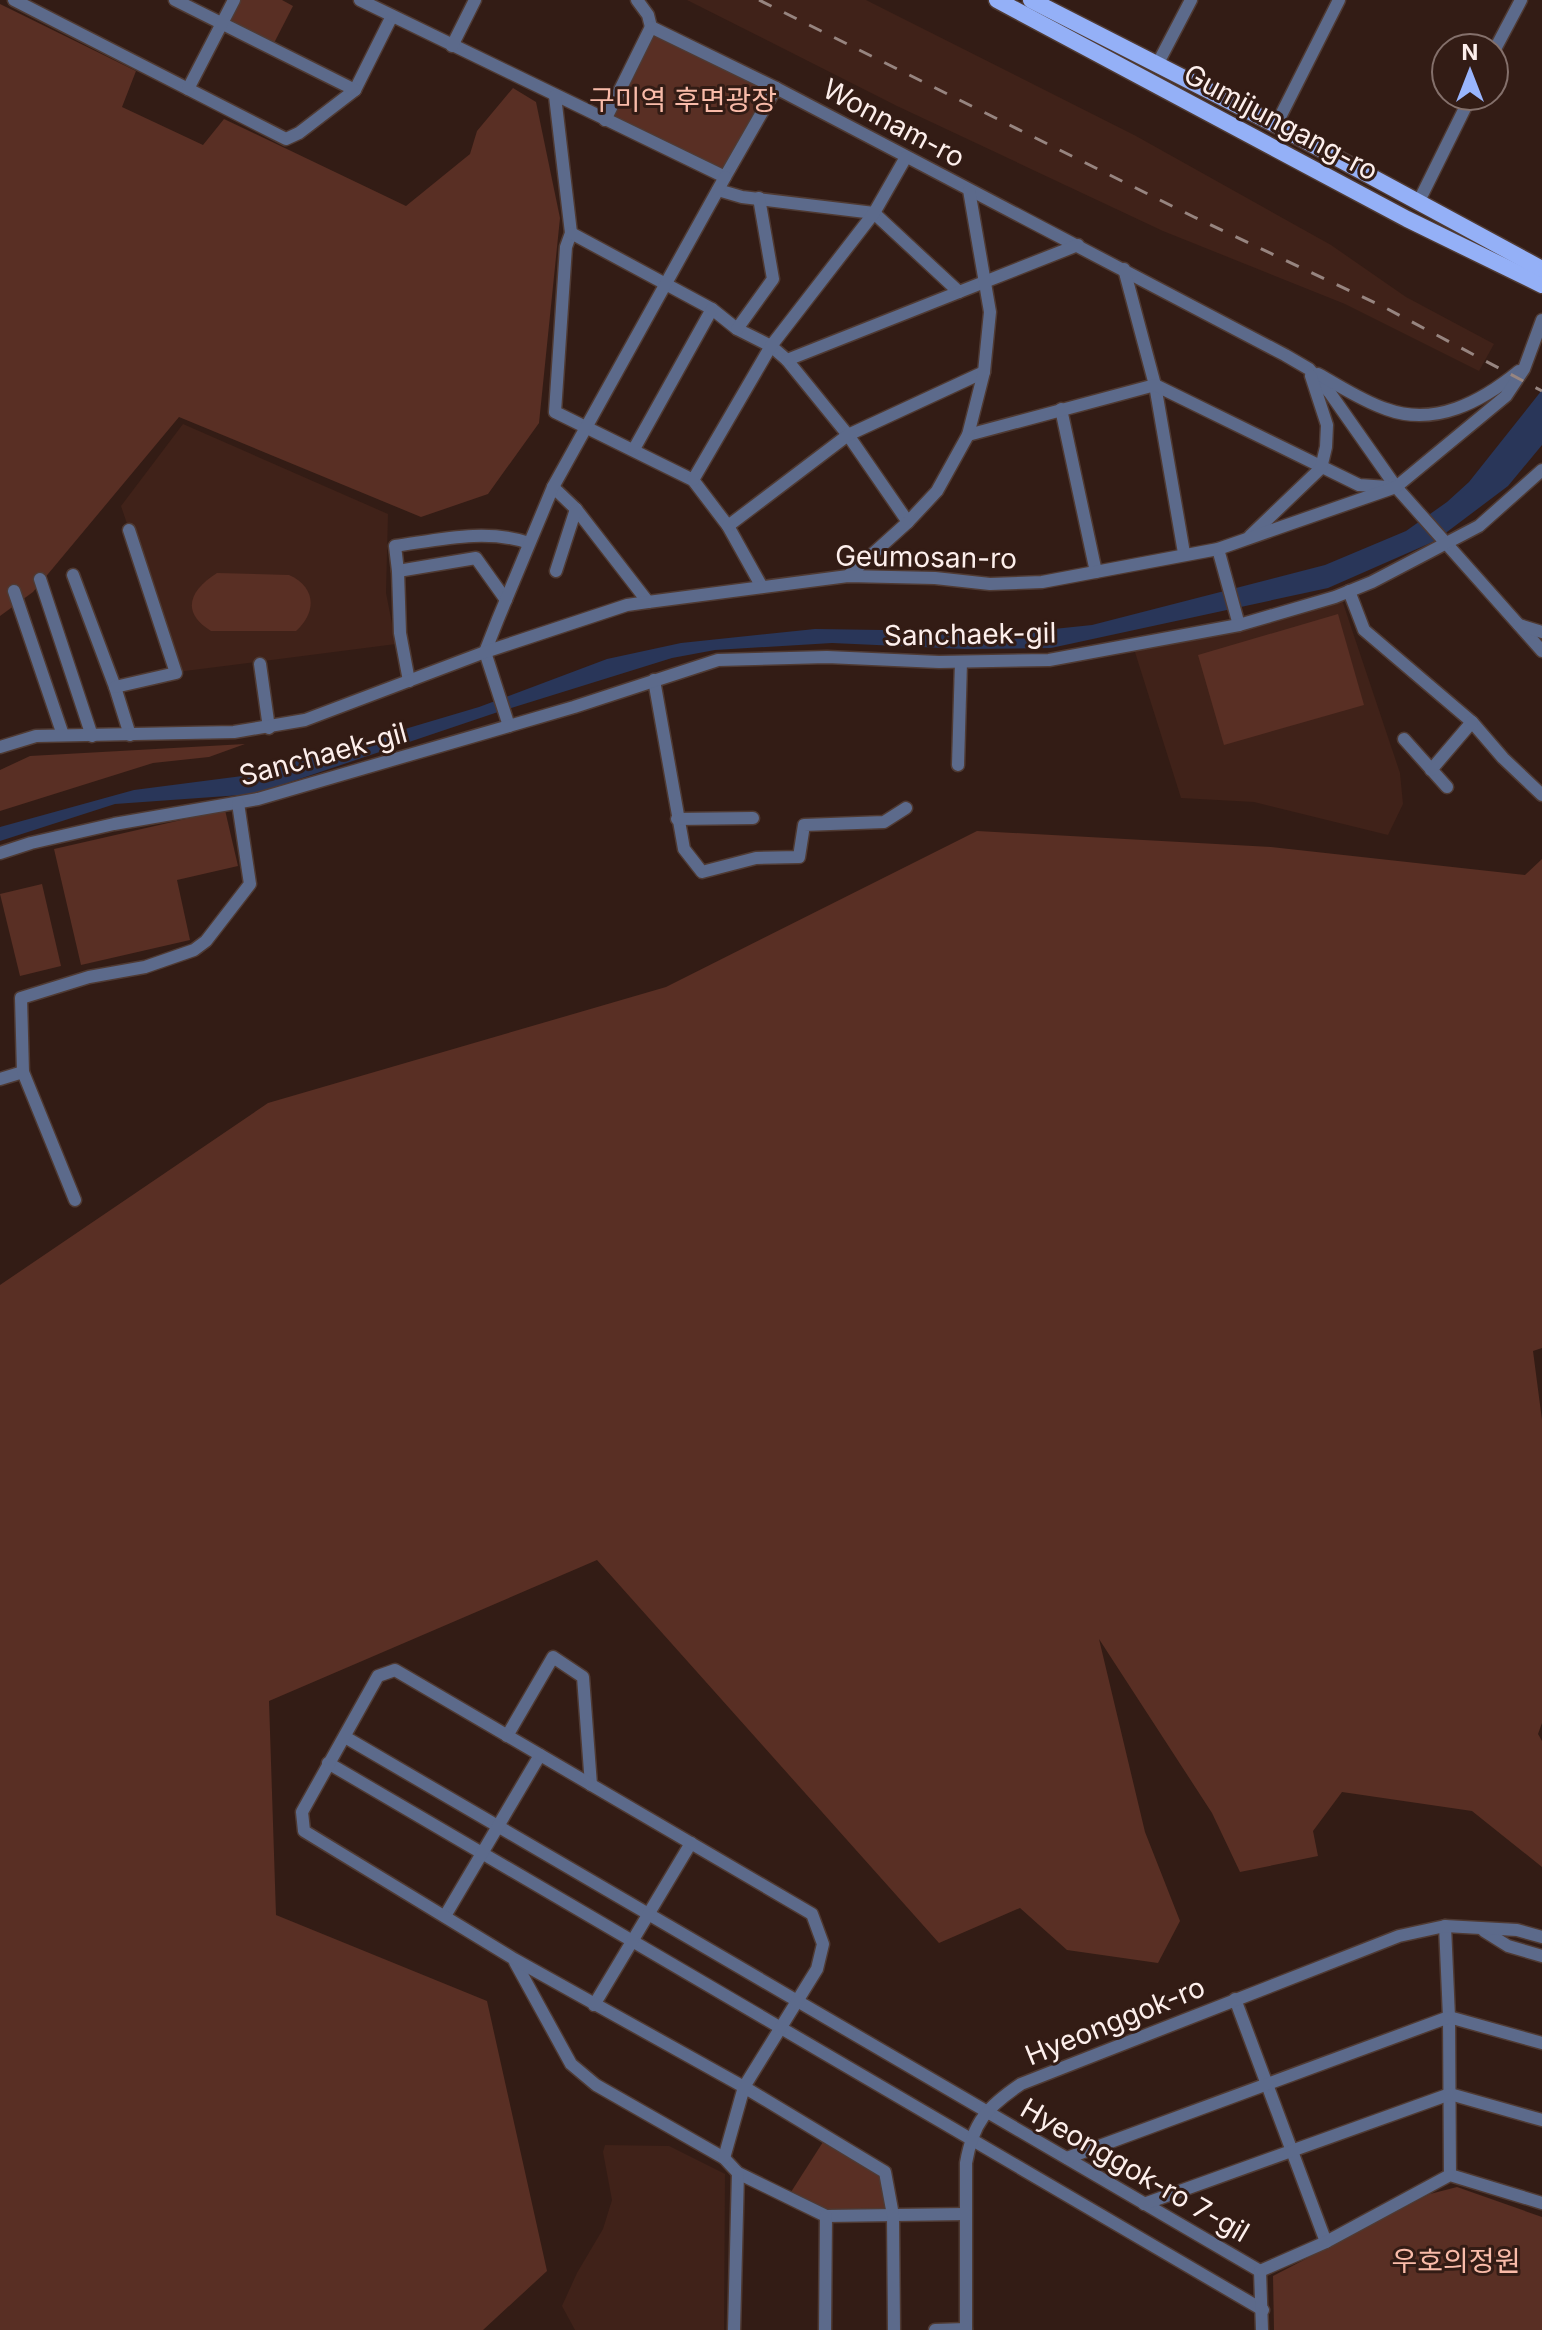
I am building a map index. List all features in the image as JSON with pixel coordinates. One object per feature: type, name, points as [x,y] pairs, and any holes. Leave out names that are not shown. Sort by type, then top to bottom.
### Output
[{"type":"main road","name":"Gumijungang-ro","points":[[997,0],[1407,219],[1542,285]]},
{"type":"main road","name":"Gumijungang-ro","points":[[1031,0],[1050,4],[1157,65],[1276,125],[1542,269]]},
{"type":"street","points":[[14,0],[286,139],[299,133],[355,90],[392,16]]},
{"type":"street","points":[[175,0],[355,90]]},
{"type":"street","points":[[188,89],[234,0]]},
{"type":"street","points":[[360,0],[382,5],[392,16],[725,177]]},
{"type":"street","points":[[452,46],[475,0]]},
{"type":"street","points":[[605,120],[651,27],[648,15],[637,0]]},
{"type":"street","points":[[1157,65],[1191,0]]},
{"type":"street","points":[[1276,125],[1339,0]]},
{"type":"street","points":[[1504,32],[1521,0]]},
{"type":"street","name":"Wonnam-ro","points":[[651,27],[776,88],[1309,369],[1330,393],[1396,487],[1542,651]]},
{"type":"street","points":[[509,726],[485,652],[529,543],[553,487],[585,426],[776,88]]},
{"type":"street","points":[[555,96],[571,233],[566,247],[555,412],[693,480],[728,526],[762,587]]},
{"type":"street","points":[[1418,203],[1463,112]]},
{"type":"street","points":[[693,480],[771,346],[874,213],[906,157]]},
{"type":"street","points":[[718,190],[742,197],[874,213],[959,292]]},
{"type":"street","points":[[848,576],[937,491],[968,435],[984,372],[990,312],[969,190]]},
{"type":"street","points":[[737,329],[773,279],[759,198]]},
{"type":"street","points":[[571,233],[712,309],[737,329],[771,346],[787,360],[848,435],[908,522]]},
{"type":"street","points":[[787,360],[1078,245]]},
{"type":"street","points":[[1124,269],[1155,385],[1184,553]]},
{"type":"street","points":[[634,449],[712,309]]},
{"type":"street","name":"Geumosan-ro","points":[[1,744],[36,736],[234,732],[269,728],[305,720],[485,652],[627,605],[848,576],[1022,584],[1218,549],[1396,487],[1494,409],[1516,384],[1542,320]]},
{"type":"street","points":[[1309,369],[1383,408],[1420,416],[1465,407],[1496,389],[1525,366]]},
{"type":"street","points":[[1246,539],[1321,468],[1327,425],[1309,369]]},
{"type":"street","points":[[728,526],[848,435],[984,372]]},
{"type":"street","points":[[968,435],[1155,385],[1359,485],[1396,487]]},
{"type":"street","points":[[1061,409],[1096,572]]},
{"type":"street","name":"Sanchaek-gil","points":[[0,853],[114,824],[238,803],[286,791],[509,726],[718,660],[827,657],[961,662],[1049,660],[1239,625],[1349,591],[1446,544],[1479,526],[1542,470]]},
{"type":"street","points":[[553,487],[576,509],[648,602]]},
{"type":"street","points":[[556,571],[576,509]]},
{"type":"street","points":[[115,687],[176,673],[129,530]]},
{"type":"street","points":[[409,681],[400,633],[395,546],[480,536],[509,536],[529,543]]},
{"type":"street","points":[[1218,549],[1239,625]]},
{"type":"street","points":[[398,571],[476,558],[506,600]]},
{"type":"street","points":[[73,575],[130,735]]},
{"type":"street","points":[[40,579],[92,736]]},
{"type":"street","points":[[14,591],[63,735]]},
{"type":"street","points":[[1349,591],[1364,630],[1472,722],[1503,758],[1542,795]]},
{"type":"street","points":[[1516,624],[1542,632]]},
{"type":"street","points":[[958,765],[961,662]]},
{"type":"street","points":[[260,664],[269,728]]},
{"type":"street","points":[[654,680],[684,849],[702,872],[756,858],[799,857],[804,825],[884,822],[906,808]]},
{"type":"street","points":[[1431,770],[1472,722]]},
{"type":"street","points":[[1404,739],[1447,787]]},
{"type":"street","points":[[75,1200],[23,1072],[21,998],[89,977],[145,967],[194,950],[206,941],[250,884],[238,803]]},
{"type":"street","points":[[677,819],[753,818]]},
{"type":"street","points":[[0,1079],[23,1072]]},
{"type":"street","points":[[507,1736],[553,1657],[583,1677],[591,1785]]},
{"type":"street","points":[[724,2158],[744,2087],[817,1969],[823,1944],[812,1914],[395,1670],[378,1676],[302,1812],[304,1831],[514,1959],[744,2087],[885,2172],[893,2215],[894,2330]]},
{"type":"street","name":"Hyeonggok-ro 7-gil","points":[[345,1737],[1260,2271]]},
{"type":"street","points":[[445,1916],[540,1755]]},
{"type":"street","points":[[328,1763],[1263,2310]]},
{"type":"street","points":[[594,2005],[691,1843]]},
{"type":"street","points":[[1445,1926],[1450,2175]]},
{"type":"street","name":"Hyeonggok-ro","points":[[966,2329],[966,2163],[970,2138],[986,2111],[1000,2098],[1021,2084],[1399,1936],[1445,1926],[1517,1930],[1542,1937]]},
{"type":"street","name":"Hyeonggok-ro","points":[[1481,1930],[1508,1946],[1542,1956]]},
{"type":"street","points":[[514,1959],[571,2064],[596,2085],[724,2158],[738,2173],[826,2216],[965,2214]]},
{"type":"street","points":[[1235,1999],[1326,2242]]},
{"type":"street","points":[[1067,2158],[1449,2017],[1542,2043]]},
{"type":"street","points":[[1144,2204],[1450,2094],[1542,2120]]},
{"type":"street","points":[[734,2330],[738,2173]]},
{"type":"street","points":[[1262,2330],[1260,2271],[1326,2242],[1450,2175],[1542,2203]]},
{"type":"street","points":[[825,2330],[826,2216]]},
{"type":"street","points":[[935,2330],[966,2329]]},
{"type":"shaded area","points":[[687,0],[866,0],[1136,136],[1331,245],[1406,297],[1494,344],[1479,371],[1345,304],[1163,231],[897,106]]},
{"type":"shaded area","points":[[183,424],[388,514],[386,593],[396,644],[177,672],[121,506]]},
{"type":"shaded area","points":[[1341,597],[1400,773],[1403,804],[1388,835],[1254,802],[1181,798],[1134,649]]},
{"type":"shaded area","points":[[605,2145],[669,2146],[725,2174],[724,2330],[575,2330],[562,2306],[603,2229],[612,2200],[603,2152]]},
{"type":"green space","points":[[236,0],[282,0],[293,6],[273,45],[229,23]]},
{"type":"green space","points":[[0,4],[136,71],[122,107],[203,145],[224,119],[406,206],[470,154],[477,131],[513,88],[536,102],[560,218],[539,423],[488,494],[421,517],[179,417],[33,592],[0,616]]},
{"type":"green space","name":"구미역 후면광장","points":[[651,27],[776,88],[725,177],[605,120]]},
{"type":"green space","points":[[217,573],[289,575],[309,593],[308,616],[296,631],[211,631],[195,616],[192,601],[200,587]]},
{"type":"green space","points":[[1338,614],[1364,705],[1224,745],[1198,655]]},
{"type":"green space","points":[[245,744],[209,757],[153,763],[0,811],[0,770],[30,756]]},
{"type":"green space","points":[[225,810],[238,866],[177,880],[190,940],[81,965],[54,849]]},
{"type":"green space","points":[[977,831],[1271,847],[1525,875],[1542,859],[1542,1348],[1533,1351],[1542,1420],[1542,1723],[1538,1734],[1542,1741],[1542,1867],[1472,1811],[1342,1792],[1313,1831],[1318,1856],[1240,1872],[1212,1813],[1099,1639],[1145,1832],[1180,1921],[1158,1963],[1067,1950],[1020,1908],[939,1943],[597,1560],[269,1701],[276,1915],[487,2001],[547,2271],[483,2330],[0,2330],[0,1285],[268,1103],[666,987]]},
{"type":"green space","points":[[42,884],[61,966],[20,976],[0,894]]},
{"type":"green space","points":[[823,2142],[883,2175],[886,2213],[827,2212],[791,2192]]},
{"type":"green space","name":"우호의정원","points":[[1457,2187],[1542,2217],[1542,2330],[1274,2330],[1273,2276],[1430,2194]]},
{"type":"water","points":[[1542,390],[1542,445],[1508,486],[1435,541],[1328,588],[1051,648],[965,649],[832,643],[715,650],[672,658],[498,712],[255,794],[115,804],[0,841],[0,827],[134,790],[250,775],[479,707],[607,659],[681,643],[815,629],[1025,632],[1092,625],[1325,565],[1406,531],[1447,502],[1469,482]]},
{"type":"railway","points":[[759,0],[1194,217],[1382,306],[1542,391]]}]
